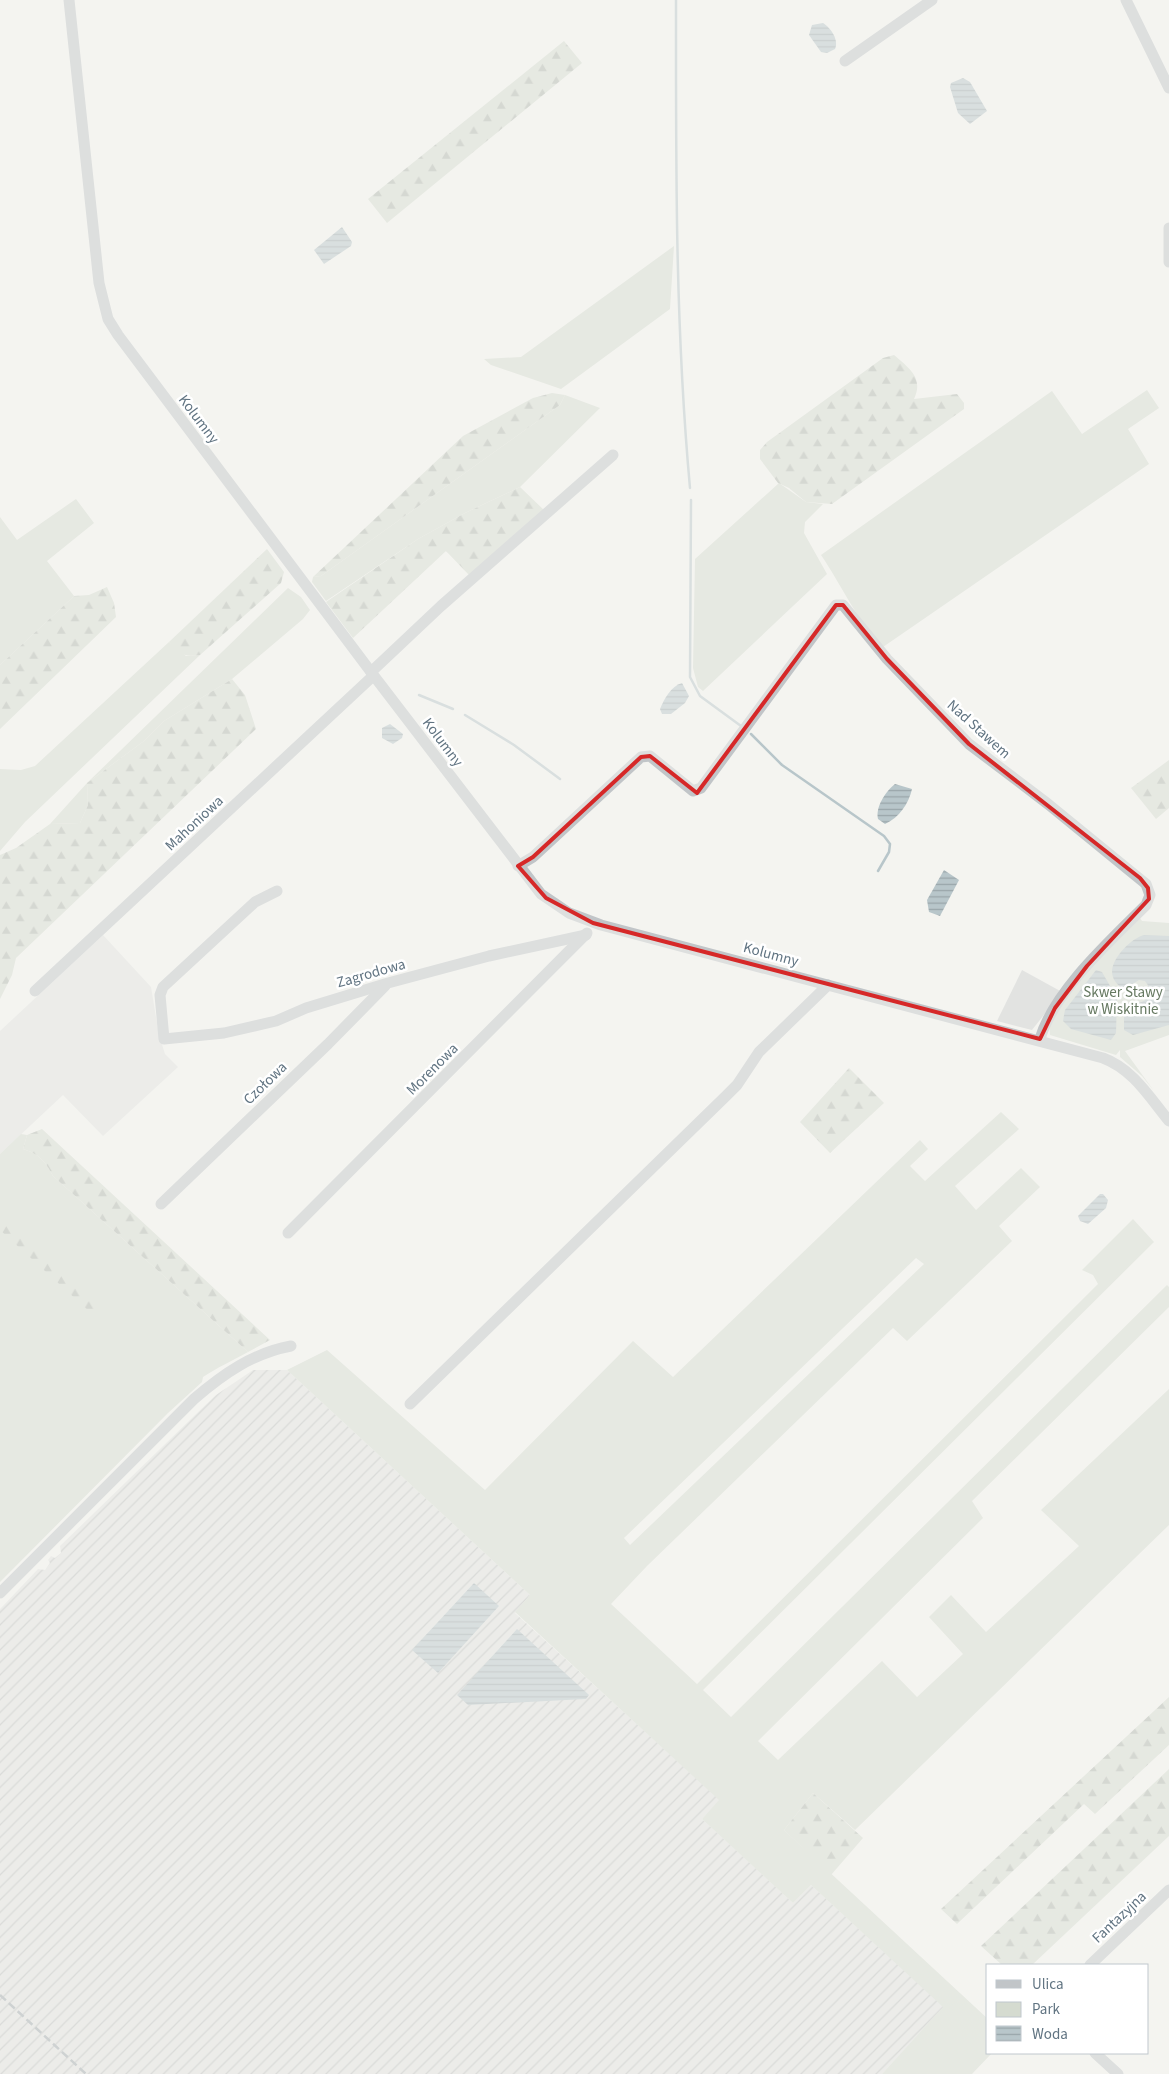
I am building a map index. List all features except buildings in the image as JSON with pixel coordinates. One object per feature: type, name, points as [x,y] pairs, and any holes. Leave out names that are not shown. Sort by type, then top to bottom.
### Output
[{"type":"street","name":"Kolumny","points":[[69,0],[98,282],[108,319],[178,416],[372,674],[518,866],[546,898],[569,913],[592,922],[1040,1039],[1116,1063],[1137,1082],[1169,1121]]},
{"type":"street","points":[[845,61],[932,0]]},
{"type":"street","points":[[1126,0],[1169,88]]},
{"type":"street","points":[[1169,228],[1169,262]]},
{"type":"street","name":"Mahoniowa","points":[[36,991],[442,606],[613,455]]},
{"type":"street","name":"Nad Stawem","points":[[518,866],[533,857],[641,757],[650,756],[684,785],[693,790],[698,790],[807,645],[833,607],[842,605],[886,659],[969,744],[1090,838],[1148,888],[1150,895],[1146,905],[1086,966],[1055,1008],[1040,1039]]},
{"type":"street","name":"Zagrodowa","points":[[277,891],[255,902],[163,987],[160,995],[164,1039],[224,1033],[276,1021],[306,1008],[388,983],[489,956],[586,934]]},
{"type":"street","name":"Morenowa","points":[[288,1233],[586,934],[592,922]]},
{"type":"street","name":"Czołowa","points":[[161,1204],[328,1044],[388,983]]},
{"type":"street","points":[[410,1404],[726,1096],[759,1052],[828,984]]},
{"type":"street","points":[[0,1593],[194,1399],[221,1377],[252,1358],[265,1352],[291,1346]]},
{"type":"street","name":"Fantazyjna","points":[[1091,1964],[1169,1890]]},
{"type":"street","points":[[1096,2054],[1118,2074]]},
{"type":"highlighted area","points":[[836,605],[843,605],[887,659],[969,744],[1140,878],[1148,888],[1149,899],[1087,966],[1055,1008],[1040,1039],[593,923],[546,898],[518,866],[533,857],[641,757],[650,756],[697,793],[825,618]]},
{"type":"shaded area","points":[[103,935],[151,987],[159,1035],[165,1054],[178,1067],[103,1136],[63,1095],[0,1154],[0,1031]]},
{"type":"shaded area","points":[[1022,970],[1062,992],[1032,1030],[997,1021]]},
{"type":"shaded area","points":[[253,1370],[287,1370],[530,1595],[515,1613],[720,1800],[702,1819],[793,1903],[811,1885],[944,2007],[882,2074],[0,2074],[0,1609],[38,1569],[45,1570],[50,1563],[48,1560],[51,1556],[55,1558],[61,1553],[60,1546],[216,1395]]},
{"type":"green space","points":[[564,41],[582,63],[387,223],[368,199]]},
{"type":"green space","points":[[674,246],[670,309],[561,389],[491,365],[484,359],[521,357]]},
{"type":"green space","points":[[894,355],[910,369],[916,379],[917,392],[914,399],[957,394],[964,403],[964,409],[832,504],[806,502],[789,488],[778,483],[760,459],[760,450],[767,442],[883,358]]},
{"type":"green space","points":[[1147,390],[1159,408],[1128,429],[1149,464],[883,647],[857,614],[821,555],[1052,391],[1082,434]]},
{"type":"green space","points":[[552,393],[565,395],[560,405],[321,576],[313,577],[463,436],[533,398]]},
{"type":"green space","points":[[565,395],[600,408],[520,487],[465,513],[418,539],[326,601],[312,582],[313,577],[321,576],[560,405]]},
{"type":"green space","points":[[779,483],[806,502],[823,504],[805,522],[804,533],[827,574],[703,691],[698,687],[693,668],[695,559]]},
{"type":"green space","points":[[520,487],[545,511],[469,575],[446,551],[353,638],[326,602],[418,539],[465,513]]},
{"type":"green space","points":[[76,499],[94,523],[47,561],[74,596],[0,665],[0,517],[17,540]]},
{"type":"green space","points":[[267,549],[284,572],[281,583],[200,655],[190,656],[177,650],[169,642]]},
{"type":"green space","points":[[107,587],[114,603],[116,617],[0,729],[0,665],[74,596],[89,595]]},
{"type":"green space","points":[[288,588],[301,597],[310,610],[303,619],[232,679],[164,721],[144,741],[87,783]]},
{"type":"green space","points":[[169,642],[186,656],[200,655],[25,822],[0,851],[0,769],[21,770],[35,766]]},
{"type":"green space","points":[[232,679],[245,695],[256,729],[16,958],[12,975],[0,999],[0,855],[16,848],[50,824],[80,823],[88,805],[87,783],[144,741],[164,721]]},
{"type":"green space","points":[[1169,760],[1169,808],[1156,819],[1131,788]]},
{"type":"green space","points":[[87,783],[88,805],[80,823],[50,824]]},
{"type":"green space","name":"Skwer Stawy w Wiskitnie","points":[[1140,918],[1142,921],[1169,923],[1169,1035],[1125,1051],[1154,1091],[1142,1076],[1120,1057],[1120,1050],[1116,1055],[1050,1035],[1049,1022],[1085,971]]},
{"type":"green space","points":[[849,1068],[884,1103],[830,1153],[800,1122]]},
{"type":"green space","points":[[1001,1112],[1019,1129],[955,1186],[976,1210],[1021,1168],[1040,1187],[999,1226],[1012,1241],[907,1341],[893,1328],[647,1566],[611,1604],[697,1684],[1098,1284],[1093,1275],[1082,1270],[1133,1219],[1154,1242],[703,1690],[731,1717],[1167,1285],[1169,1287],[1169,1307],[972,1501],[983,1518],[758,1741],[778,1760],[882,1661],[917,1697],[963,1654],[929,1617],[951,1595],[986,1632],[1079,1546],[1041,1510],[1169,1389],[1169,1525],[855,1830],[813,1793],[784,1830],[986,2017],[986,2054],[991,2054],[972,2074],[882,2074],[943,2007],[811,1885],[793,1903],[702,1819],[719,1800],[515,1612],[530,1595],[287,1370],[327,1350],[485,1490],[633,1341],[673,1377],[920,1140],[928,1149],[910,1166],[925,1181]],"holes":[[[916,1258],[924,1264],[630,1545],[624,1538]]]},
{"type":"green space","points":[[42,1129],[270,1340],[248,1352],[53,1176],[41,1159],[23,1149],[27,1135]]},
{"type":"green space","points":[[21,1134],[27,1135],[23,1149],[41,1159],[53,1176],[248,1352],[203,1377],[202,1382],[168,1413],[0,1582],[0,1154]]},
{"type":"green space","points":[[0,1213],[99,1304],[91,1313],[0,1230]]},
{"type":"green space","points":[[1169,1697],[1169,1745],[1095,1814],[1084,1804],[957,1924],[941,1909]]},
{"type":"green space","points":[[1169,1769],[1169,1836],[1033,1964],[1001,1964],[981,1946]]},
{"type":"green space","points":[[813,1793],[863,1838],[831,1875],[784,1830]]},
{"type":"water","points":[[823,23],[829,28],[836,42],[835,49],[827,53],[821,52],[809,35],[812,25]]},
{"type":"water","points":[[963,78],[970,82],[987,111],[970,124],[958,113],[950,87],[951,83]]},
{"type":"water","points":[[342,227],[352,242],[351,246],[324,264],[314,250]]},
{"type":"water","points":[[682,683],[689,696],[685,703],[671,714],[662,714],[660,709],[666,697],[674,687]]},
{"type":"water","points":[[390,724],[403,734],[402,738],[393,744],[382,738],[382,728]]},
{"type":"water","points":[[895,784],[912,789],[903,809],[895,818],[885,824],[878,819],[878,809],[885,795]]},
{"type":"water","points":[[944,870],[959,880],[940,916],[929,912],[927,900]]},
{"type":"water","points":[[1144,935],[1169,936],[1169,1025],[1133,1035],[1124,1030],[1124,1005],[1126,1003],[1137,1003],[1146,1000],[1150,992],[1149,987],[1145,981],[1139,980],[1123,990],[1115,981],[1112,971],[1113,965],[1121,952],[1133,941]]},
{"type":"water","points":[[1096,970],[1102,972],[1117,998],[1116,1033],[1111,1040],[1071,1029],[1063,1021],[1065,1010]]},
{"type":"water","points":[[1100,1194],[1103,1194],[1108,1200],[1106,1208],[1088,1224],[1080,1221],[1078,1216]]},
{"type":"water","points":[[474,1583],[499,1606],[438,1673],[412,1650]]},
{"type":"water","points":[[517,1629],[589,1695],[586,1699],[468,1705],[457,1695]]},
{"type":"waterway","points":[[676,0],[676,183],[679,305],[681,366],[690,488]]},
{"type":"waterway","points":[[691,500],[690,677],[700,696],[741,726]]},
{"type":"waterway","points":[[419,695],[453,709]]},
{"type":"waterway","points":[[465,715],[514,745],[560,779]]},
{"type":"waterway","points":[[751,734],[782,765],[884,836],[890,844],[889,852],[878,871]]},
{"type":"railway","points":[[0,1995],[86,2074]]}]
